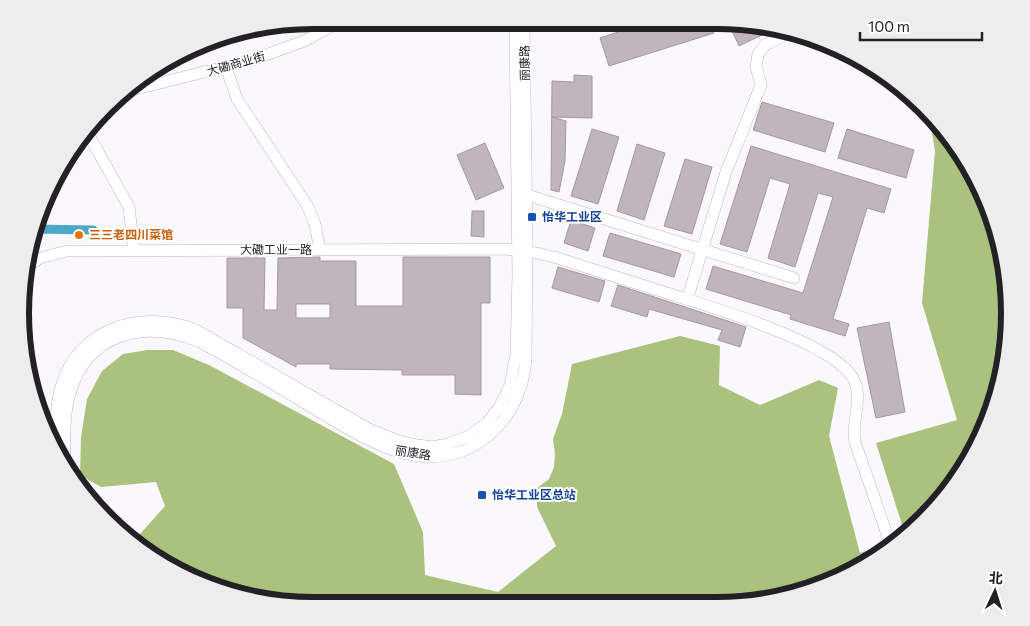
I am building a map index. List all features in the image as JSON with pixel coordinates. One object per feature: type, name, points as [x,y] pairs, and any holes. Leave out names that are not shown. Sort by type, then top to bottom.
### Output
[{"type":"street","name":"大磡商业街","points":[[138,89],[252,60],[304,41],[327,29]]},
{"type":"street","name":"丽康路","points":[[65,452],[67,408],[72,388],[82,366],[90,356],[106,343],[127,334],[145,331],[176,334],[198,341],[368,440],[392,450],[414,456],[435,457],[468,449],[486,438],[500,424],[514,403],[522,385],[526,368],[527,343],[515,29]]},
{"type":"street","name":"丽康路","points":[[56,435],[56,412],[60,391],[67,372],[76,359],[92,341],[109,330],[129,323],[151,321],[173,323],[204,334],[368,429],[386,437],[427,446],[443,446],[475,432],[486,423],[500,406],[510,386],[515,364],[527,195],[524,29]]},
{"type":"street","points":[[687,300],[726,172],[761,85],[756,67],[758,54],[764,45],[782,36]]},
{"type":"street","points":[[226,67],[237,98],[307,205],[315,224],[320,250]]},
{"type":"street","points":[[88,139],[91,139],[129,206],[134,250]]},
{"type":"street","points":[[527,195],[794,278]]},
{"type":"street","name":"大磡工业一路","points":[[33,262],[40,258],[67,252],[134,250],[523,250],[554,257],[739,316],[810,346],[833,360],[850,374],[857,390],[854,427],[855,442],[889,540]]},
{"type":"green space","points":[[931,126],[943,140],[972,187],[992,239],[1001,294],[1001,332],[992,387],[972,439],[943,486],[903,528],[876,443],[957,420],[922,303],[935,151]]},
{"type":"green space","points":[[680,336],[720,346],[719,385],[760,405],[819,380],[838,388],[829,436],[860,553],[878,547],[826,576],[791,588],[736,597],[294,597],[239,588],[204,576],[171,559],[140,539],[137,537],[165,506],[156,482],[101,487],[80,475],[81,437],[87,399],[102,371],[123,354],[147,350],[173,350],[209,365],[394,464],[423,532],[425,575],[498,592],[556,546],[537,507],[537,488],[549,479],[554,467],[553,439],[562,414],[572,364]]},
{"type":"building","points":[[627,29],[713,29],[714,33],[609,66],[600,38]]},
{"type":"building","points":[[731,29],[766,33],[739,46]]},
{"type":"building","points":[[574,75],[592,76],[592,118],[552,117],[566,121],[565,161],[559,192],[551,190],[552,81],[574,82]]},
{"type":"building","points":[[762,102],[834,123],[825,152],[753,130]]},
{"type":"building","points":[[592,129],[619,137],[598,204],[571,196]]},
{"type":"building","points":[[847,129],[914,150],[906,178],[838,158]]},
{"type":"building","points":[[485,143],[504,188],[476,200],[457,155]]},
{"type":"building","points":[[637,144],[665,153],[644,220],[617,211]]},
{"type":"building","points":[[751,146],[891,189],[884,213],[867,208],[833,319],[849,324],[845,336],[790,319],[791,315],[706,289],[713,266],[803,293],[833,197],[818,193],[795,267],[768,258],[790,184],[770,178],[747,252],[720,244]]},
{"type":"building","points":[[685,159],[712,167],[692,234],[664,226]]},
{"type":"building","points":[[472,211],[484,211],[484,237],[471,236]]},
{"type":"building","points":[[571,220],[595,228],[588,251],[564,243]]},
{"type":"building","points":[[610,233],[681,254],[674,277],[603,256]]},
{"type":"building","points":[[320,257],[320,261],[356,261],[356,306],[403,306],[403,257],[490,257],[490,303],[481,303],[481,395],[455,394],[455,375],[402,375],[402,370],[330,369],[330,364],[296,364],[296,367],[243,338],[243,308],[227,308],[227,258],[265,258],[264,310],[277,310],[278,258]],"holes":[[[296,304],[330,304],[330,318],[296,318]]]},
{"type":"building","points":[[558,267],[605,281],[599,302],[552,288]]},
{"type":"building","points":[[618,285],[746,327],[740,347],[718,340],[722,330],[649,309],[647,317],[611,306]]},
{"type":"building","points":[[889,322],[905,412],[876,418],[857,328]]},
{"type":"waterway","points":[[41,229],[93,230]]},
{"type":"place","name":"怡华工业区","points":[[532,217]]},
{"type":"place","name":"三三老四川菜馆","points":[[79,235]]},
{"type":"place","name":"怡华工业区总站","points":[[482,495]]}]
